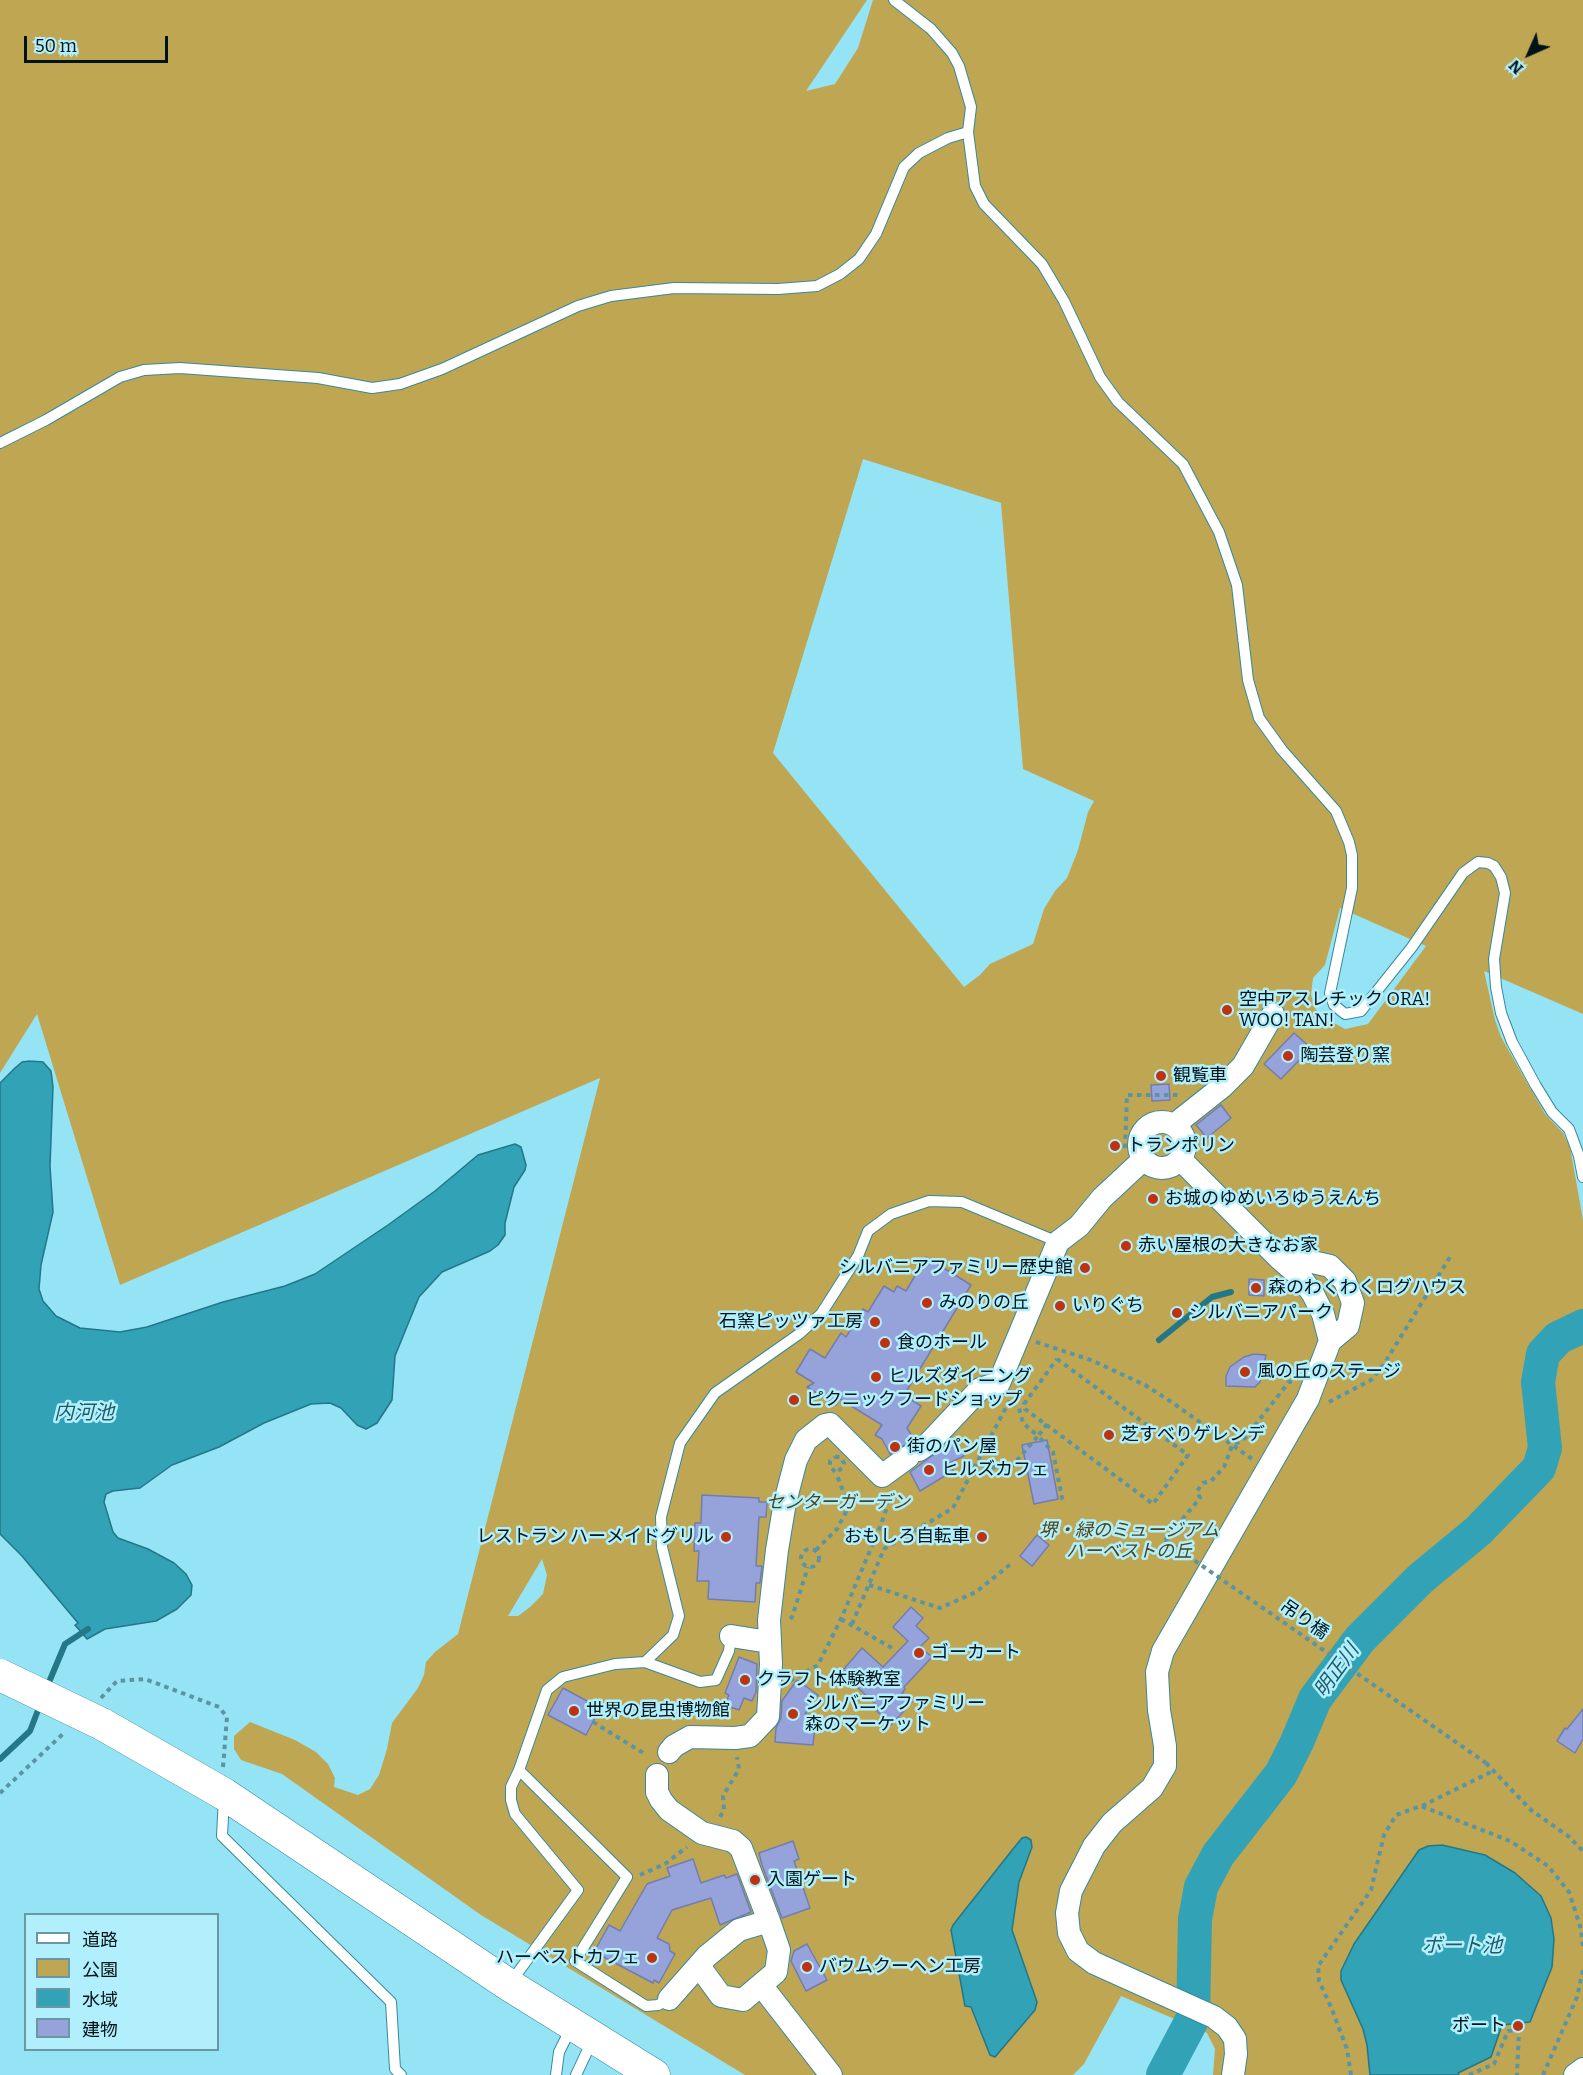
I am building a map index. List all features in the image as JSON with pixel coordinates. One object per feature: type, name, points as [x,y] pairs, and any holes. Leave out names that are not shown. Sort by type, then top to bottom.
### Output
[{"type":"street","points":[[1174,1125],[1222,1087],[1243,1066],[1273,1014]]},
{"type":"street","points":[[1158,1122],[1166,1122],[1180,1130],[1186,1144],[1180,1159],[1169,1167],[1150,1164],[1144,1159],[1140,1144],[1145,1130],[1158,1122]]},
{"type":"street","points":[[669,1752],[681,1741],[690,1737],[750,1736],[768,1717],[771,1664],[769,1631],[785,1502],[796,1460],[806,1440],[825,1425],[830,1424],[882,1476],[929,1443],[980,1389],[1004,1392],[1019,1336],[1058,1242],[1079,1226],[1102,1198],[1144,1159]]},
{"type":"street","points":[[1180,1159],[1299,1275],[1313,1294],[1323,1314],[1330,1341]]},
{"type":"street","points":[[1233,2075],[1236,2054],[1235,2038],[1227,2026],[1094,1963],[1078,1951],[1069,1934],[1067,1913],[1071,1891],[1094,1846],[1112,1823],[1152,1788],[1165,1766],[1165,1746],[1158,1710],[1157,1671],[1163,1651],[1296,1419],[1314,1384],[1330,1341],[1348,1326],[1353,1303],[1345,1281],[1330,1266],[1295,1258],[1279,1258]]},
{"type":"street","points":[[731,1636],[769,1631]]},
{"type":"street","points":[[0,1675],[98,1714],[224,1794],[509,1985],[654,2075]]},
{"type":"street","points":[[657,1775],[657,1792],[661,1800],[684,1822],[705,1834],[733,1841],[741,1848],[779,1950],[776,1972],[742,2000],[721,1996],[699,1966]]},
{"type":"street","points":[[669,1999],[707,1956],[739,1930],[769,1921]]},
{"type":"street","points":[[761,1985],[831,2075]]},
{"type":"street","points":[[1575,2075],[1583,2069]]},
{"type":"lane","points":[[894,0],[931,29],[952,53],[965,84],[971,107],[968,132],[975,186],[984,204],[1042,264],[1064,301],[1100,376],[1112,395],[1168,449],[1189,474],[1219,532],[1237,585],[1248,680],[1259,718],[1282,750],[1336,811],[1352,855],[1352,888],[1330,993],[1334,1005],[1345,1014],[1361,1011],[1412,947],[1463,873],[1478,862],[1494,866],[1501,877],[1505,893],[1494,959],[1501,1013],[1512,1042],[1536,1086],[1552,1112],[1569,1129],[1579,1156],[1583,1177]]},
{"type":"lane","points":[[0,443],[46,420],[120,377],[144,370],[180,368],[318,378],[372,388],[400,384],[442,369],[578,306],[611,296],[674,288],[778,289],[817,286],[860,260],[876,234],[904,168],[919,153],[948,138],[968,132]]},
{"type":"lane","points":[[645,1662],[673,1635],[679,1616],[662,1548],[661,1517],[680,1443],[715,1393],[799,1334],[820,1314],[858,1256],[868,1231],[891,1214],[929,1201],[962,1202],[1058,1242]]},
{"type":"lane","points":[[509,1985],[578,1890],[514,1814],[511,1800],[511,1787],[547,1690],[563,1677],[615,1664],[645,1662],[700,1682],[716,1680],[729,1651],[731,1636]]},
{"type":"lane","points":[[519,1770],[627,1877],[575,1961],[646,2006],[658,2005],[669,1999]]},
{"type":"lane","points":[[224,1794],[222,1836],[391,2002],[395,2069],[401,2075]]},
{"type":"lane","points":[[556,2075],[559,2052],[583,2032]]},
{"type":"lane","points":[[576,2075],[583,2032]]},
{"type":"path","points":[[1123,1179],[1127,1095],[1178,1094],[1195,1108]]},
{"type":"path","points":[[1296,1419],[1371,1380],[1384,1364],[1450,1257]]},
{"type":"path","points":[[1019,1336],[1091,1360],[1145,1385],[1232,1446],[1245,1438],[1289,1382],[1300,1381],[1314,1384]]},
{"type":"path","points":[[1057,1359],[1188,1455],[1153,1504],[1047,1424],[1025,1409],[1024,1404],[1057,1359]]},
{"type":"path","points":[[852,1624],[884,1549],[953,1508],[973,1470],[1004,1392],[1018,1408],[1023,1423],[1053,1452],[1062,1498],[1065,1502]]},
{"type":"path","points":[[973,1470],[1013,1465],[1047,1424]]},
{"type":"path","name":"吊り橋","points":[[1232,1446],[1224,1467],[1211,1481],[1203,1483],[1197,1491],[1200,1498],[1165,1540],[1486,1763],[1531,1810],[1568,1836],[1583,1851]]},
{"type":"path","points":[[816,1550],[837,1529],[846,1512],[847,1501],[836,1473]]},
{"type":"path","points":[[770,1694],[818,1665],[842,1619],[886,1510],[888,1493],[882,1476]]},
{"type":"path","points":[[807,1548],[816,1550],[819,1561],[815,1566],[808,1567],[802,1562],[802,1552],[807,1548]]},
{"type":"path","points":[[869,1586],[940,1608],[976,1592],[1012,1563]]},
{"type":"path","points":[[769,1631],[792,1617],[808,1567]]},
{"type":"path","points":[[842,1619],[892,1648]]},
{"type":"path","points":[[98,1714],[117,1681],[145,1679],[219,1707],[227,1717],[224,1794]]},
{"type":"path","points":[[593,1722],[645,1754]]},
{"type":"path","points":[[0,1793],[69,1729]]},
{"type":"path","points":[[627,1877],[640,1875],[665,1864],[705,1834],[724,1810],[723,1796],[738,1769],[735,1738]]},
{"type":"path","points":[[1351,2075],[1347,2049],[1318,1981],[1318,1966],[1371,1890],[1384,1834],[1396,1815],[1421,1806],[1494,1771]]},
{"type":"path","points":[[1421,1806],[1510,1841],[1548,1866],[1569,1892],[1581,1929],[1583,1947]]},
{"type":"path","points":[[1543,2075],[1578,1997],[1583,1970]]},
{"type":"path","points":[[1469,2075],[1494,2064],[1508,2031],[1519,2030],[1516,2075]]},
{"type":"green space","points":[[0,0],[867,0],[806,91],[835,84],[858,48],[873,0],[1583,0],[1583,1014],[1484,971],[1501,1037],[1545,1114],[1563,1133],[1570,1147],[1583,1220],[1583,2075],[1213,2075],[1215,2049],[1207,2033],[1121,1996],[1084,2064],[1073,2075],[745,2075],[481,1915],[282,1774],[241,1760],[234,1749],[234,1736],[250,1722],[295,1740],[316,1752],[328,1764],[335,1778],[334,1787],[358,1795],[370,1789],[379,1775],[392,1723],[418,1688],[424,1675],[426,1662],[458,1634],[600,1078],[120,1285],[37,1014],[0,1073]],"holes":[[[863,459],[1001,503],[1023,769],[1094,801],[1088,812],[1078,850],[1067,878],[1055,891],[1044,909],[1033,944],[990,964],[964,987],[773,753]],[[1340,908],[1426,946],[1368,1024],[1345,1029],[1316,1010],[1311,995],[1313,978],[1325,965]],[[542,1559],[547,1575],[543,1594],[518,1616],[508,1616]]]},
{"type":"water","name":"内河池","points":[[22,1062],[43,1062],[51,1071],[53,1087],[50,1166],[53,1212],[41,1265],[39,1289],[43,1301],[56,1316],[80,1328],[120,1332],[147,1327],[223,1302],[285,1286],[315,1274],[388,1225],[435,1191],[478,1155],[515,1144],[521,1147],[526,1165],[514,1187],[505,1223],[505,1235],[498,1245],[490,1251],[442,1272],[419,1297],[395,1356],[392,1400],[377,1423],[366,1429],[357,1425],[341,1408],[330,1403],[311,1404],[264,1423],[219,1447],[172,1465],[140,1488],[106,1494],[104,1502],[113,1532],[118,1538],[148,1549],[174,1563],[186,1574],[192,1585],[191,1595],[177,1609],[156,1621],[105,1629],[87,1639],[75,1625],[78,1623],[22,1556],[0,1534],[0,1083]]},
{"type":"water","points":[[1026,1837],[1031,1840],[1032,1847],[1019,1882],[1012,1930],[1037,2002],[1035,2010],[995,2057],[990,2055],[971,2007],[965,2006],[951,1930],[1013,1849],[1022,1838]]},
{"type":"water","name":"ボート池","points":[[1442,1845],[1485,1855],[1515,1873],[1541,1896],[1551,1918],[1554,1939],[1552,1967],[1530,2022],[1502,2025],[1491,2057],[1458,2073],[1459,2075],[1370,2075],[1363,2029],[1341,1980],[1341,1971],[1354,1944],[1419,1850],[1428,1846]]},
{"type":"building","name":"陶芸登り窯","points":[[1294,1033],[1311,1048],[1281,1079],[1264,1064]]},
{"type":"building","points":[[1169,1084],[1170,1100],[1152,1101],[1151,1085]]},
{"type":"building","points":[[1221,1105],[1231,1118],[1207,1138],[1196,1125]]},
{"type":"building","name":"食のホール","points":[[926,1257],[971,1285],[904,1395],[921,1406],[907,1428],[913,1438],[890,1454],[882,1439],[875,1435],[882,1425],[840,1399],[836,1405],[807,1387],[814,1383],[796,1372],[810,1349],[825,1358],[841,1333],[846,1337],[863,1309],[868,1312],[884,1286],[894,1292],[897,1286],[906,1291]]},
{"type":"building","name":"森のわくわくログハウス","points":[[1249,1279],[1264,1280],[1264,1296],[1249,1295]]},
{"type":"building","name":"風の丘のステージ","points":[[1254,1354],[1266,1355],[1260,1382],[1255,1387],[1226,1386],[1226,1376],[1230,1367],[1244,1357]]},
{"type":"building","points":[[955,1439],[964,1456],[949,1463],[953,1471],[920,1491],[910,1472]]},
{"type":"building","points":[[1047,1440],[1058,1499],[1034,1504],[1022,1445]]},
{"type":"building","name":"レストラン ハーメイドグリル","points":[[702,1495],[759,1498],[759,1502],[767,1502],[766,1517],[759,1517],[756,1566],[762,1566],[760,1583],[756,1583],[755,1602],[708,1599],[709,1581],[697,1581],[699,1551],[694,1551],[695,1523],[701,1523]]},
{"type":"building","points":[[1037,1535],[1049,1545],[1032,1566],[1020,1556]]},
{"type":"building","points":[[911,1607],[923,1618],[916,1626],[929,1638],[920,1647],[932,1657],[904,1687],[902,1693],[912,1702],[891,1725],[877,1711],[880,1708],[857,1687],[859,1685],[843,1670],[862,1648],[883,1667],[908,1641],[893,1627]]},
{"type":"building","name":"クラフト体験教室","points":[[739,1657],[757,1664],[756,1692],[752,1701],[744,1698],[739,1710],[725,1705],[729,1695],[725,1693]]},
{"type":"building","points":[[797,1680],[818,1695],[805,1714],[816,1715],[813,1745],[775,1742],[776,1728],[781,1718],[782,1701]]},
{"type":"building","name":"世界の昆虫博物館","points":[[563,1688],[600,1708],[586,1735],[548,1715]]},
{"type":"building","points":[[1583,1709],[1583,1739],[1575,1753],[1557,1741],[1565,1728],[1567,1729]]},
{"type":"building","points":[[793,1841],[799,1859],[794,1861],[810,1908],[782,1918],[759,1853]]},
{"type":"building","points":[[693,1859],[701,1883],[724,1875],[726,1878],[737,1874],[751,1912],[720,1925],[711,1898],[672,1910],[657,1938],[669,1944],[670,1951],[675,1954],[659,1983],[654,1980],[653,1983],[594,1952],[609,1925],[620,1931],[647,1884],[670,1876],[667,1868]]},
{"type":"building","points":[[807,1944],[827,1980],[806,1991],[791,1961],[794,1951]]},
{"type":"waterway","points":[[1159,1340],[1212,1297],[1231,1292]]},
{"type":"waterway","name":"明正川","points":[[1163,2075],[1193,2018],[1195,1919],[1201,1887],[1218,1855],[1281,1774],[1315,1699],[1360,1639],[1420,1579],[1478,1531],[1539,1468],[1545,1448],[1538,1382],[1543,1354],[1558,1338],[1583,1326]]},
{"type":"waterway","points":[[47,1687],[65,1644],[88,1629]]},
{"type":"waterway","points":[[0,1759],[30,1731],[40,1705]]},
{"type":"place","name":"空中アスレチック ORA! WOO! TAN!","points":[[1227,1010]]},
{"type":"place","name":"陶芸登り窯","points":[[1288,1056]]},
{"type":"place","name":"観覧車","points":[[1161,1076]]},
{"type":"place","name":"トランポリン","points":[[1115,1146]]},
{"type":"place","name":"お城のゆめいろゆうえんち","points":[[1153,1199]]},
{"type":"place","name":"赤い屋根の大きなお家","points":[[1126,1246]]},
{"type":"place","name":"シルバニアファミリー歴史館","points":[[1085,1268]]},
{"type":"place","name":"森のわくわくログハウス","points":[[1256,1288]]},
{"type":"place","name":"みのりの丘","points":[[927,1303]]},
{"type":"place","name":"いりぐち","points":[[1060,1306]]},
{"type":"place","name":"シルバニアパーク","points":[[1177,1313]]},
{"type":"place","name":"石窯ピッツァ工房","points":[[875,1322]]},
{"type":"place","name":"食のホール","points":[[885,1343]]},
{"type":"place","name":"風の丘のステージ","points":[[1245,1372]]},
{"type":"place","name":"ヒルズダイニング","points":[[876,1377]]},
{"type":"place","name":"ピクニックフードショップ","points":[[794,1400]]},
{"type":"place","name":"芝すべりゲレンデ","points":[[1109,1435]]},
{"type":"place","name":"街のパン屋","points":[[895,1447]]},
{"type":"place","name":"ヒルズカフェ","points":[[929,1470]]},
{"type":"place","name":"レストラン ハーメイドグリル","points":[[726,1537]]},
{"type":"place","name":"おもしろ自転車","points":[[982,1537]]},
{"type":"place","name":"ゴーカート","points":[[919,1653]]},
{"type":"place","name":"クラフト体験教室","points":[[745,1680]]},
{"type":"place","name":"世界の昆虫博物館","points":[[574,1711]]},
{"type":"place","name":"シルバニアファミリー 森のマーケット","points":[[793,1714]]},
{"type":"place","name":"入園ゲート","points":[[755,1880]]},
{"type":"place","name":"ハーベストカフェ","points":[[652,1958]]},
{"type":"place","name":"バウムクーヘン工房","points":[[807,1967]]},
{"type":"place","name":"ボート","points":[[1518,2026]]},
{"type":"park label","name":"センターガーデン","points":[[838,1503]]},
{"type":"park label","name":"堺・緑のミュージアム ハーベストの丘","points":[[1129,1541]]}]
